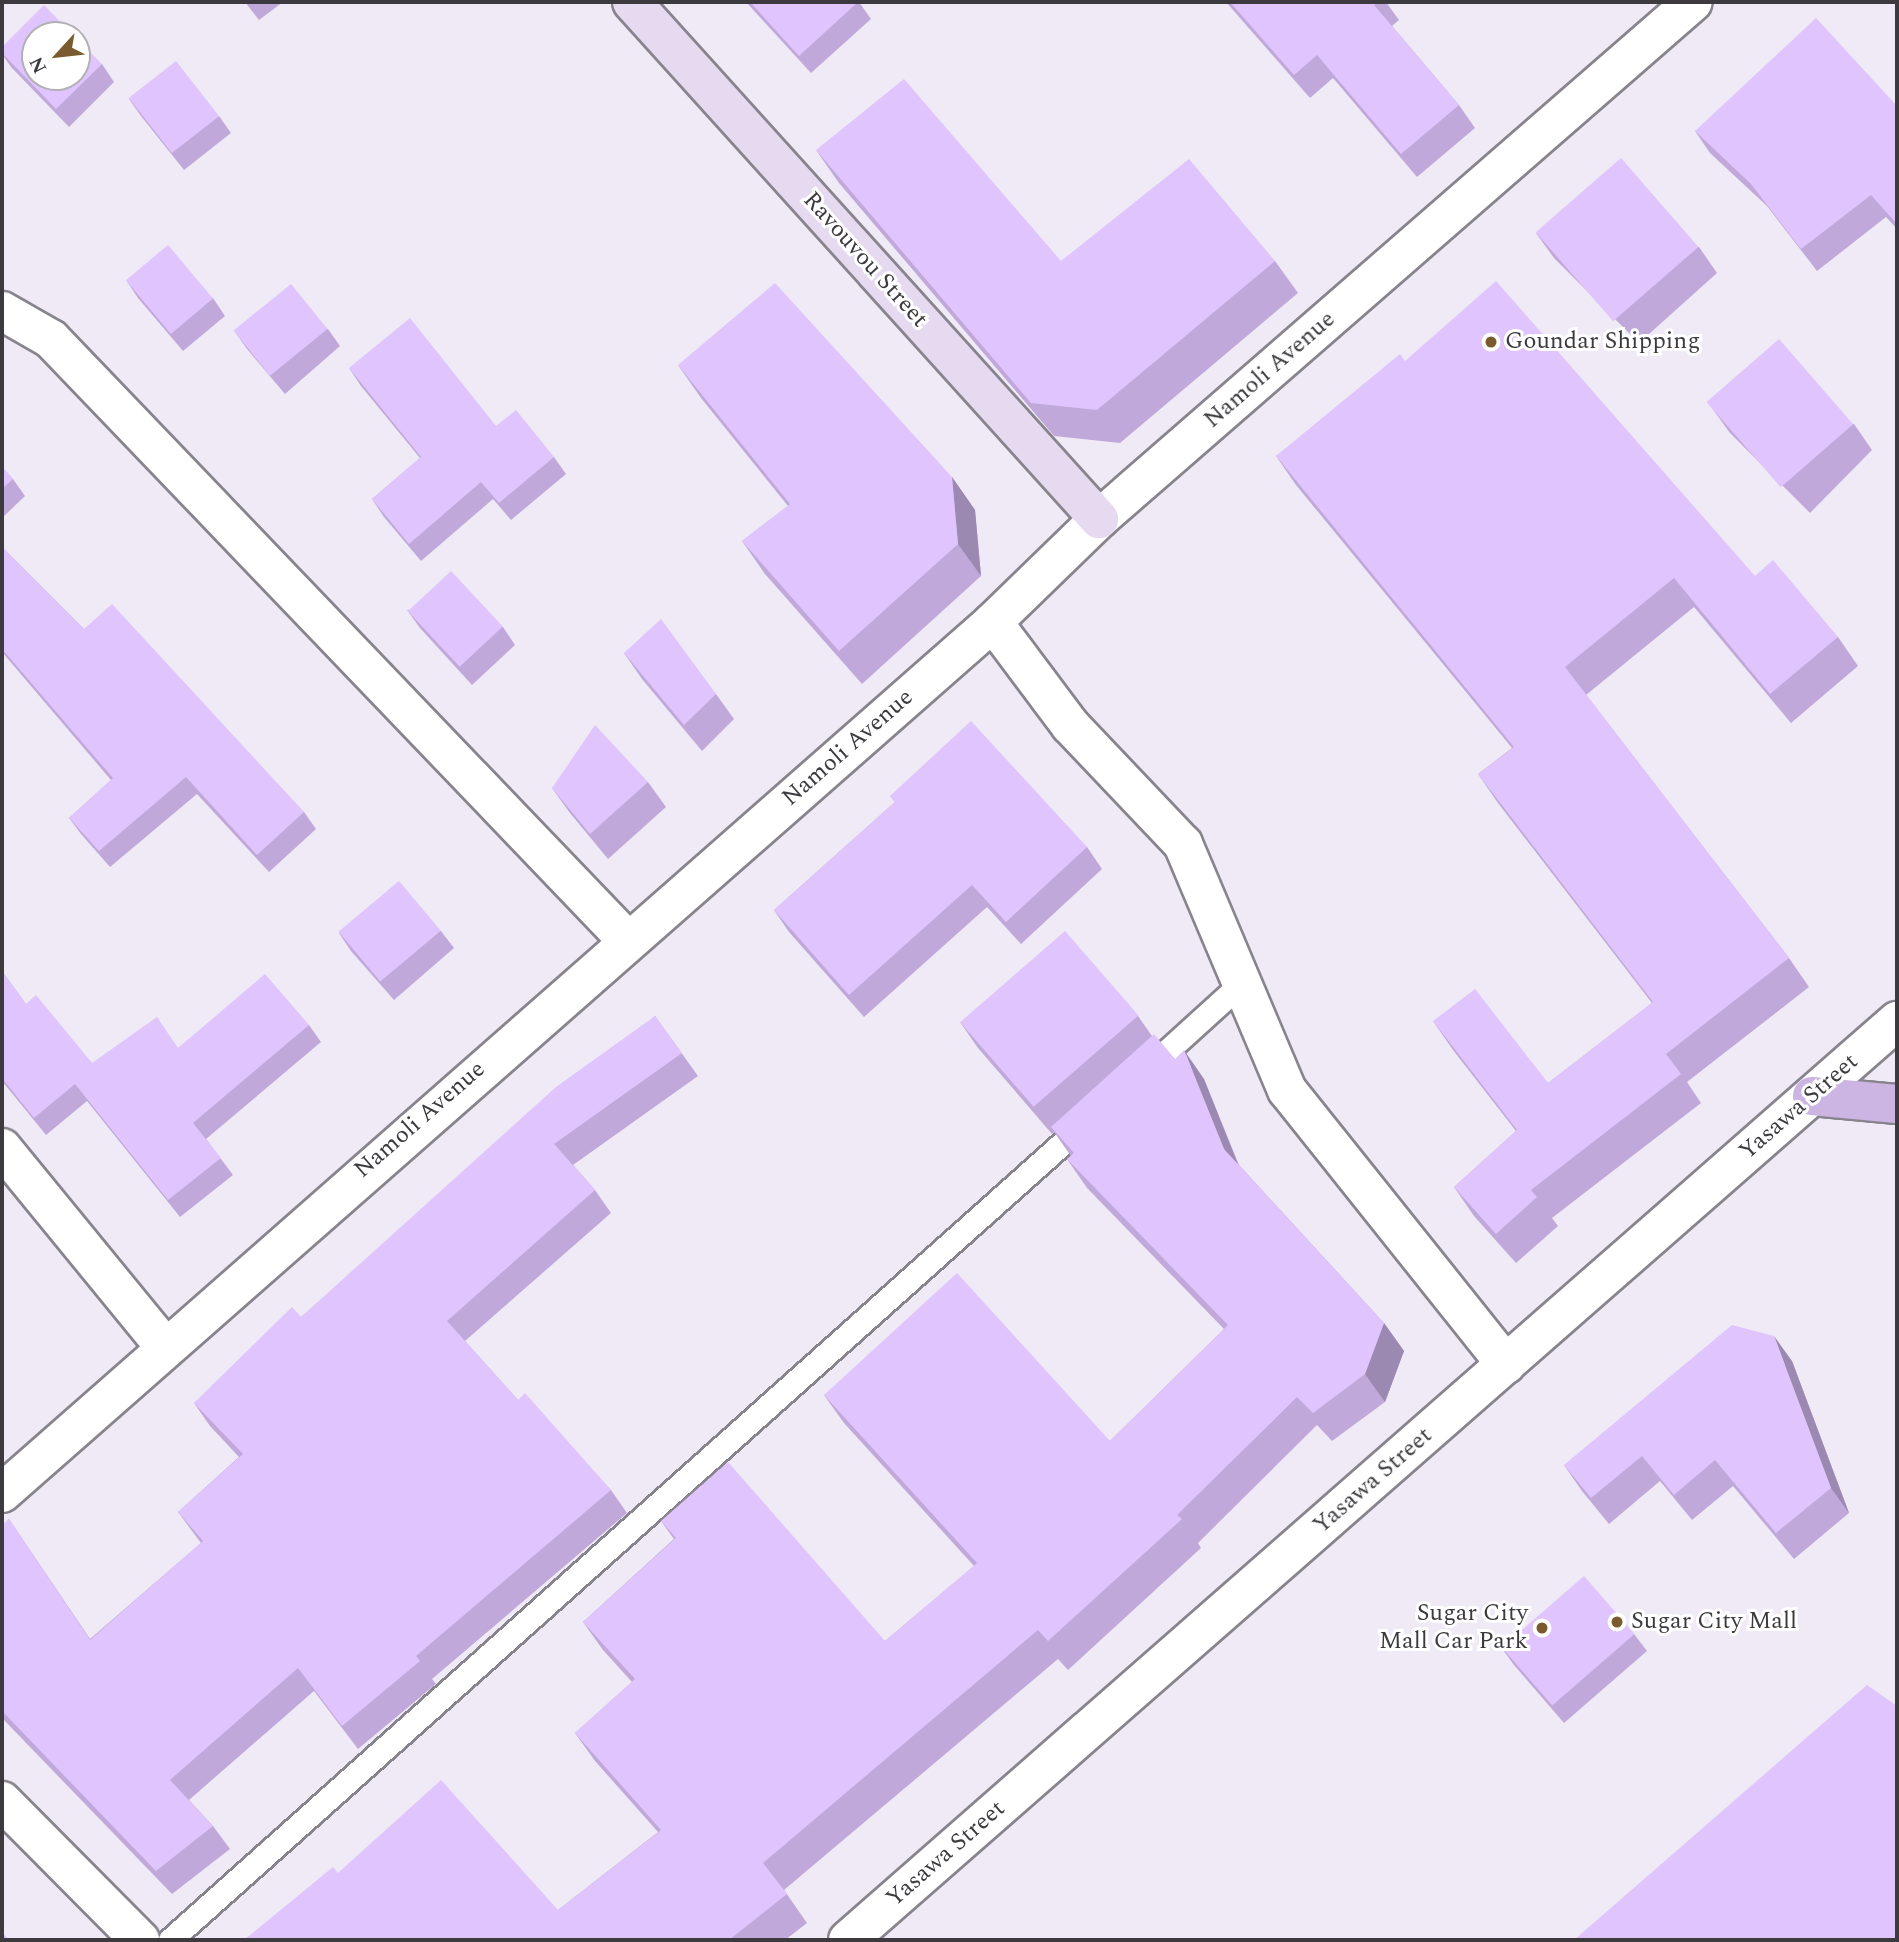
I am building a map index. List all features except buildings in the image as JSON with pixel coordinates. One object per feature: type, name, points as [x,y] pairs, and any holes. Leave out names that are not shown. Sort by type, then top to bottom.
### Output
[{"type":"main road","name":"Ravouvou Street","points":[[632,2],[1099,519]]},
{"type":"main road","points":[[1812,1096],[1897,1104]]},
{"type":"street","name":"Namoli Avenue","points":[[2,1493],[163,1345],[993,622],[1099,519],[1693,2]]},
{"type":"street","points":[[2,311],[51,340],[626,939]]},
{"type":"street","points":[[993,622],[1070,725],[1183,844],[1287,1090],[1506,1364]]},
{"type":"street","name":"Yasawa Street","points":[[848,1940],[1897,1021]]},
{"type":"street","points":[[2,1148],[163,1345]]},
{"type":"street","points":[[2,1801],[140,1940]]},
{"type":"lane","points":[[1128,1086],[1242,984]]},
{"type":"lane","points":[[170,1940],[1107,1104]]},
{"type":"place","name":"Goundar Shipping","points":[[1491,342]]},
{"type":"place","name":"Sugar City Mall","points":[[1617,1622]]},
{"type":"place","name":"Sugar City Mall Car Park","points":[[1542,1628]]}]
